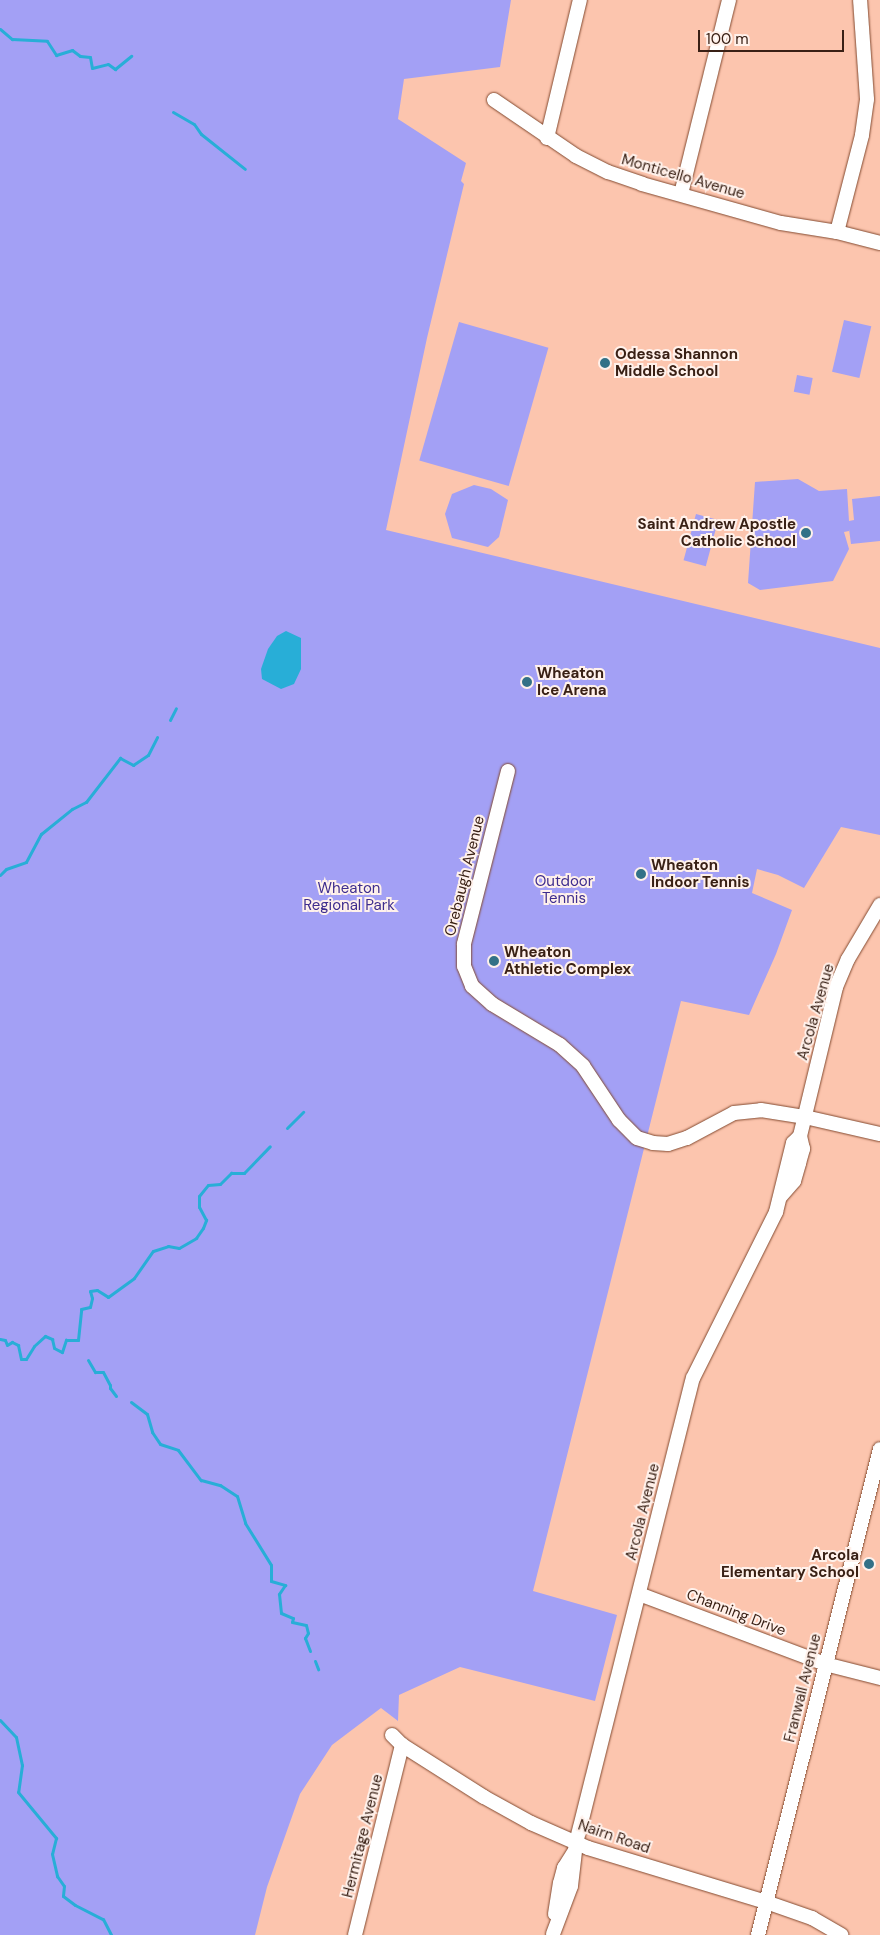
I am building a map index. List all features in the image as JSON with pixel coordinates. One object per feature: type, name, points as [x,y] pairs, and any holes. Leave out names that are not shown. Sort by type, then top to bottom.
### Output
[{"type":"street","points":[[547,138],[580,0]]},
{"type":"street","points":[[681,194],[729,0]]},
{"type":"street","points":[[837,232],[862,135],[867,99],[860,0]]},
{"type":"street","name":"Monticello Avenue","points":[[494,100],[547,138],[576,156],[608,172],[642,184],[781,223],[837,232],[880,243]]},
{"type":"street","name":"Orebaugh Avenue","points":[[508,771],[464,944],[464,966],[472,986],[492,1004],[560,1045],[583,1066],[619,1120],[637,1138],[653,1143],[668,1144],[687,1138],[734,1113],[761,1110],[805,1117],[880,1134]]},
{"type":"street","name":"Arcola Avenue","points":[[553,1934],[560,1883],[564,1868],[576,1846],[693,1378],[776,1212],[793,1143],[800,1136],[836,987],[848,958],[880,905]]},
{"type":"street","name":"Franwall Avenue","points":[[758,1935],[880,1449]]},
{"type":"street","name":"Channing Drive","points":[[639,1594],[826,1664],[880,1678]]},
{"type":"street","name":"Nairn Road","points":[[397,1740],[484,1797],[576,1846],[766,1902],[812,1918],[842,1935]]},
{"type":"street","name":"Hermitage Avenue","points":[[355,1935],[397,1740]]},
{"type":"green space","name":"Wheaton Regional Park","points":[[0,0],[511,0],[500,67],[404,79],[398,119],[466,163],[461,181],[464,184],[427,338],[386,530],[880,648],[880,835],[841,827],[804,888],[778,875],[757,869],[752,893],[792,910],[776,954],[749,1015],[681,1001],[533,1591],[617,1615],[595,1701],[460,1667],[399,1695],[398,1721],[381,1708],[332,1745],[300,1794],[267,1887],[255,1935],[0,1935]]},
{"type":"green space","points":[[844,320],[871,326],[859,378],[832,372]]},
{"type":"green space","points":[[459,322],[548,348],[509,486],[419,460]]},
{"type":"green space","points":[[797,375],[813,378],[809,395],[794,392]]},
{"type":"green space","points":[[798,479],[819,491],[847,489],[849,521],[854,520],[852,499],[880,496],[880,541],[851,544],[849,529],[849,531],[844,532],[849,549],[833,581],[760,590],[748,583],[755,482]]},
{"type":"green space","points":[[474,485],[491,489],[508,500],[499,537],[488,547],[452,538],[445,514],[452,494]]},
{"type":"green space","points":[[696,514],[718,520],[706,566],[684,560]]},
{"type":"water","points":[[286,631],[301,638],[301,669],[294,684],[281,689],[262,679],[261,669],[268,649],[277,636]]},
{"type":"waterway","points":[[0,29],[12,39],[47,41],[56,55],[72,50],[80,56],[90,57],[92,68],[108,64],[115,69],[131,56]]},
{"type":"waterway","points":[[173,112],[194,124],[201,134],[245,169]]},
{"type":"waterway","points":[[170,720],[176,708]]},
{"type":"waterway","points":[[0,875],[6,869],[26,862],[41,834],[72,809],[86,802],[120,758],[133,765],[148,755],[157,737]]},
{"type":"waterway","points":[[287,1128],[303,1112]]},
{"type":"waterway","points":[[0,1339],[5,1340],[7,1345],[12,1342],[18,1345],[21,1359],[26,1359],[34,1346],[45,1336],[52,1339],[54,1348],[62,1352],[66,1340],[78,1340],[81,1309],[90,1307],[92,1298],[90,1291],[97,1290],[108,1297],[134,1278],[153,1251],[168,1246],[179,1248],[196,1238],[206,1220],[199,1207],[199,1196],[208,1185],[220,1184],[231,1173],[244,1173],[270,1146]]},
{"type":"waterway","points":[[88,1360],[95,1372],[103,1372],[116,1396]]},
{"type":"waterway","points":[[131,1402],[147,1414],[152,1432],[160,1444],[178,1450],[201,1480],[220,1485],[237,1496],[245,1523],[271,1565],[271,1581],[285,1585],[279,1594],[281,1613],[293,1618],[292,1622],[306,1625],[308,1633],[305,1638],[310,1651]]},
{"type":"waterway","points":[[315,1661],[318,1669]]},
{"type":"waterway","points":[[0,1720],[16,1737],[22,1765],[18,1792],[56,1838],[52,1854],[57,1876],[64,1886],[63,1896],[75,1905],[103,1919],[111,1935]]},
{"type":"place","name":"Odessa Shannon Middle School","points":[[605,363]]},
{"type":"place","name":"Saint Andrew Apostle Catholic School","points":[[806,533]]},
{"type":"place","name":"Wheaton Ice Arena","points":[[527,682]]},
{"type":"place","name":"Wheaton Indoor Tennis","points":[[641,874]]},
{"type":"place","name":"Wheaton Athletic Complex","points":[[494,961]]},
{"type":"place","name":"Arcola Elementary School","points":[[869,1564]]},
{"type":"park label","name":"Outdoor Tennis","points":[[564,890]]}]
